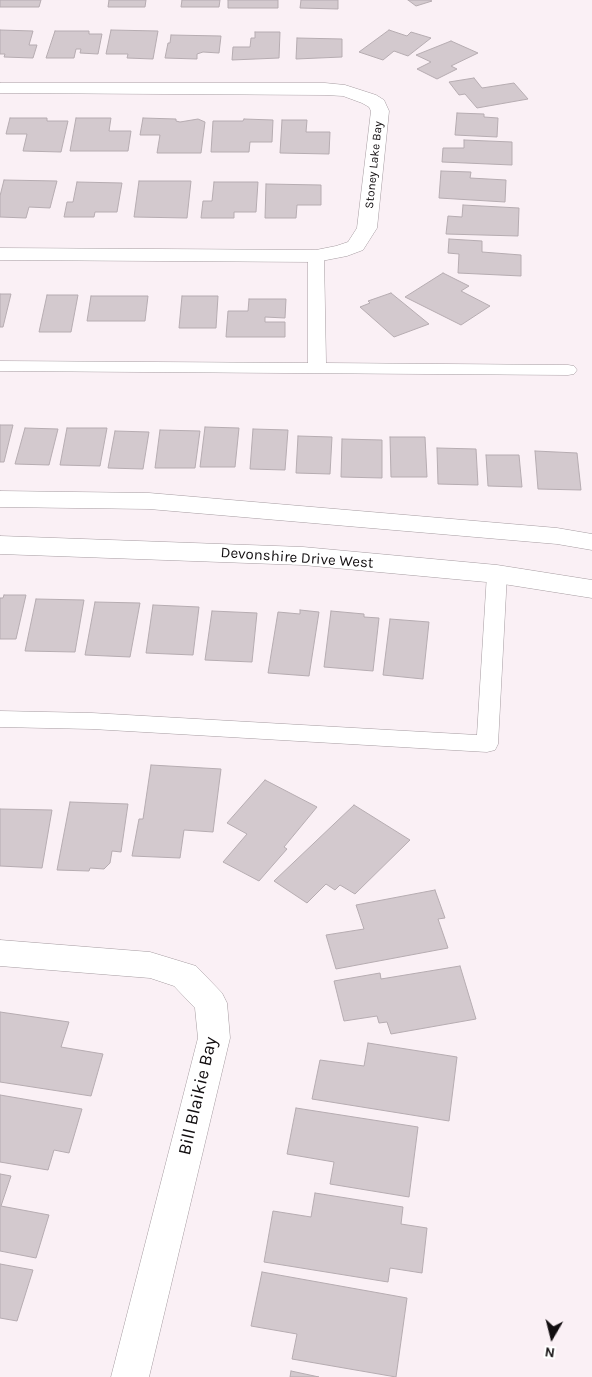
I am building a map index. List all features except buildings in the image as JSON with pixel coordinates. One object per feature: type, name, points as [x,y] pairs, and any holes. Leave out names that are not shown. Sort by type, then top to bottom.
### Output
[{"type":"street","name":"Stoney Lake Bay","points":[[0,88],[325,89],[345,91],[369,99],[377,104],[380,111],[367,228],[356,246],[340,252],[316,256],[0,254]]},
{"type":"street","points":[[0,499],[150,501],[557,536],[592,542]]},
{"type":"street","name":"Devonshire Drive West","points":[[0,545],[303,556],[497,574],[592,588]]},
{"type":"street","name":"Bill Blaikie Bay","points":[[0,953],[150,966],[185,976],[211,1003],[214,1038],[130,1377]]},
{"type":"lane","points":[[316,256],[317,367]]},
{"type":"lane","points":[[0,366],[568,370]]},
{"type":"lane","points":[[0,719],[102,722],[487,744],[497,574]]}]
